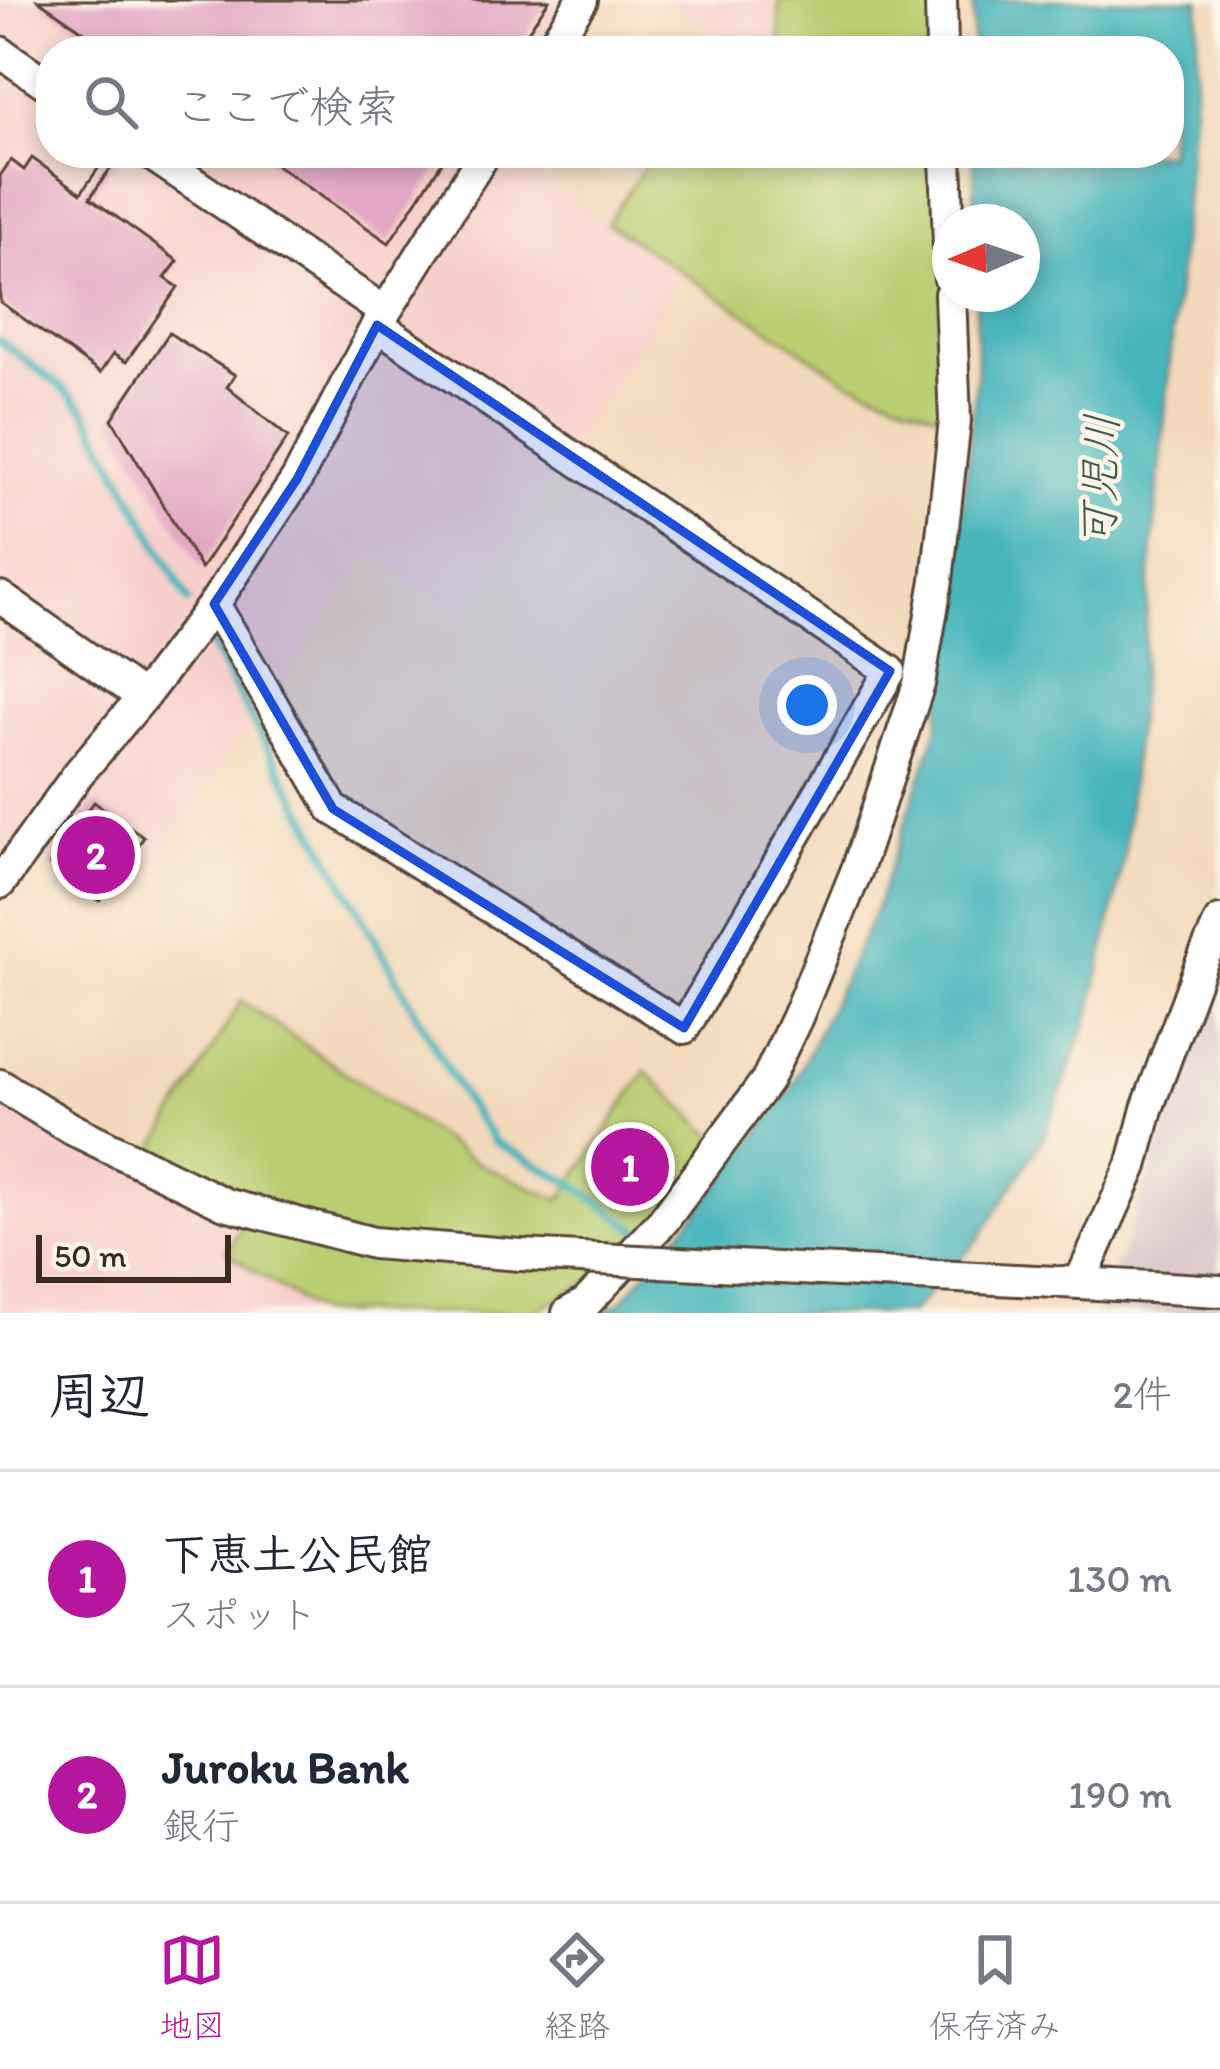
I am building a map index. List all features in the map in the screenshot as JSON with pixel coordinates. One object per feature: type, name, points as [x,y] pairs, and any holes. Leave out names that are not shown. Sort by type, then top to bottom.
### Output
[{"type":"street","points":[[559,36],[582,0]]},
{"type":"street","points":[[941,0],[942,36]]},
{"type":"street","points":[[0,52],[36,77]]},
{"type":"street","points":[[170,168],[890,670],[684,1028],[333,809],[214,604]]},
{"type":"street","points":[[0,884],[78,774],[214,604],[297,479],[381,319],[476,168]]},
{"type":"street","points":[[946,168],[948,204]]},
{"type":"street","points":[[568,1313],[586,1304],[648,1237],[767,1080],[858,866],[920,684],[955,421],[951,312]]},
{"type":"street","points":[[0,597],[143,697]]},
{"type":"street","points":[[1068,1282],[1132,1166],[1147,1109],[1220,921]]},
{"type":"street","points":[[0,1085],[72,1130],[225,1204],[373,1244],[1220,1291]]},
{"type":"highlighted area","points":[[377,325],[890,671],[684,1028],[333,809],[214,604],[297,479]]},
{"type":"shaded area","points":[[0,0],[582,0],[559,36],[36,36],[36,168],[526,168],[685,275],[460,615],[371,554],[120,912],[24,850],[0,883]]},
{"type":"shaded area","points":[[664,0],[779,0],[780,36],[720,36]]},
{"type":"shaded area","points":[[1220,984],[1220,1313],[1099,1313]]},
{"type":"shaded area","points":[[0,1085],[251,1211],[226,1252],[318,1313],[0,1313]]},
{"type":"green space","points":[[779,0],[941,0],[942,36],[780,36]]},
{"type":"green space","points":[[644,168],[947,168],[948,204],[932,204],[932,312],[951,312],[955,421],[848,381],[607,223]]},
{"type":"green space","points":[[241,1001],[477,1163],[560,1200],[646,1071],[721,1144],[630,1258],[531,1313],[318,1313],[226,1252],[250,1212],[145,1165]]},
{"type":"water","name":"可児川","points":[[973,0],[1200,0],[1124,858],[1090,1015],[1044,1136],[979,1239],[911,1313],[602,1313],[622,1301],[790,1092],[874,914],[938,727],[977,374],[976,312],[1040,312],[1040,204],[975,204],[974,168],[1184,168],[1184,36],[973,36]]},
{"type":"building","points":[[38,0],[549,0],[525,36],[90,36]]},
{"type":"building","points":[[32,158],[36,168],[46,168],[81,193],[98,168],[111,168],[90,198],[178,261],[165,278],[178,287],[126,362],[113,354],[100,373],[0,302],[0,176],[11,160],[24,170]]},
{"type":"building","points":[[281,168],[438,168],[389,243]]},
{"type":"building","points":[[169,333],[235,375],[227,387],[288,437],[201,569],[112,419]]},
{"type":"building","points":[[94,802],[144,837],[100,901],[50,865]]},
{"type":"building","points":[[630,1141],[655,1158],[629,1203],[603,1177]]},
{"type":"waterway","points":[[0,341],[85,410],[188,601]]},
{"type":"waterway","points":[[211,645],[465,1101],[495,1142],[575,1185],[639,1231]]},
{"type":"place","name":"Juroku Bank","points":[[96,855]]},
{"type":"place","name":"下恵土公民館","points":[[630,1167]]}]
